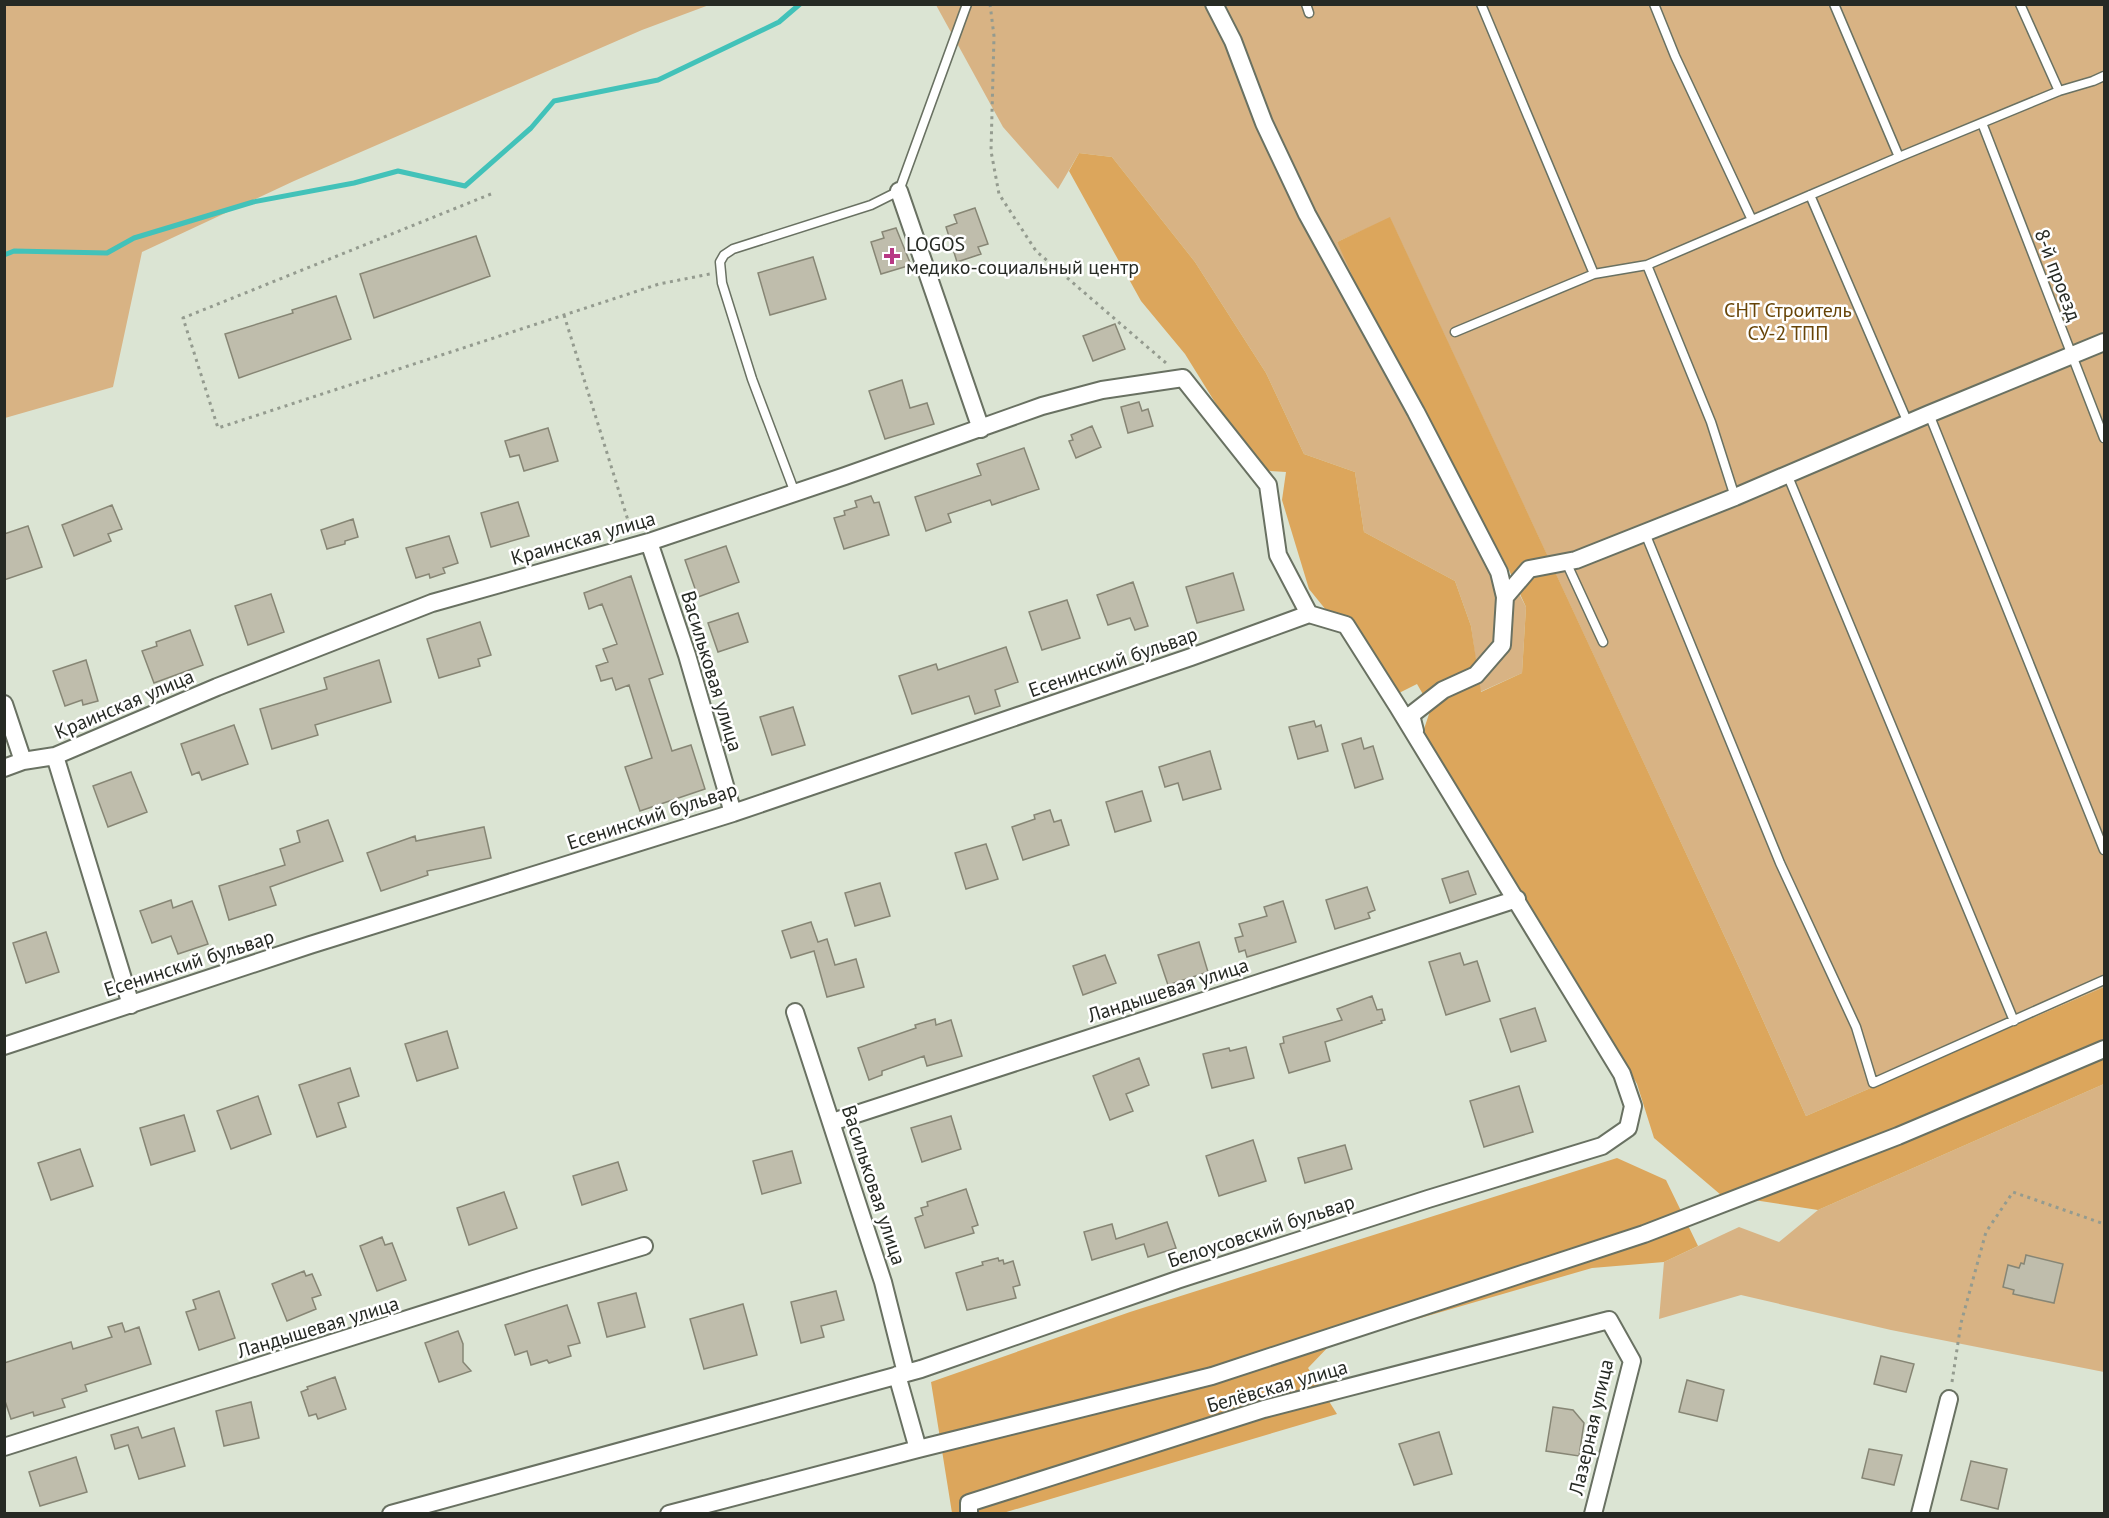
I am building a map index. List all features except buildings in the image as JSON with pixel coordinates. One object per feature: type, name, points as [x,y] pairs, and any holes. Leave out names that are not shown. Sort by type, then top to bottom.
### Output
[{"type":"street","points":[[1214,4],[1233,41],[1264,123],[1307,214],[1416,412],[1499,572],[1505,597],[1502,645],[1476,675],[1443,690],[1412,715],[1416,738]]},
{"type":"street","points":[[899,191],[981,429]]},
{"type":"street","points":[[1505,597],[1529,569],[1576,560],[1645,533],[2104,342]]},
{"type":"street","points":[[1183,378],[1268,485],[1278,555],[1309,614],[1346,625],[1516,899]]},
{"type":"street","name":"Краинская улица","points":[[4,768],[23,761],[55,756],[217,687],[432,603],[642,544],[981,429],[1042,406],[1102,390],[1183,378]]},
{"type":"street","name":"Васильковая улица","points":[[642,544],[687,655],[734,813]]},
{"type":"street","name":"Есенинский бульвар","points":[[4,1046],[310,945],[734,813],[1191,657],[1309,614]]},
{"type":"street","points":[[4,704],[23,761]]},
{"type":"street","points":[[55,756],[131,1005]]},
{"type":"street","name":"Ландышевая улица","points":[[832,1122],[1516,899]]},
{"type":"street","name":"Белоусовский бульвар","points":[[391,1514],[902,1374],[1189,1276],[1602,1146],[1628,1128],[1633,1106],[1622,1074],[1516,899]]},
{"type":"street","name":"Васильковая улица","points":[[795,1012],[883,1282],[918,1449]]},
{"type":"street","points":[[669,1514],[1212,1376],[1644,1234],[1898,1136],[2104,1049]]},
{"type":"street","name":"Ландышевая улица","points":[[4,1447],[644,1246]]},
{"type":"street","name":"Белёвская улица","points":[[969,1514],[969,1503],[1264,1409],[1609,1320]]},
{"type":"street","name":"Лазерная улица","points":[[1593,1514],[1632,1361],[1609,1320]]},
{"type":"street","points":[[1920,1514],[1949,1399]]},
{"type":"lane","points":[[795,493],[752,379],[720,272],[722,258],[733,249],[871,205],[899,191],[966,4]]},
{"type":"lane","points":[[1306,4],[1310,14]]},
{"type":"lane","points":[[1481,4],[1594,274]]},
{"type":"lane","points":[[1654,4],[1675,56],[1752,220]]},
{"type":"lane","points":[[1834,4],[1899,157]]},
{"type":"lane","points":[[2020,4],[2059,91]]},
{"type":"lane","points":[[1455,332],[1594,274],[1647,265],[1899,157],[2059,91],[2104,76]]},
{"type":"lane","name":"8-й проезд","points":[[1982,123],[2104,438]]},
{"type":"lane","points":[[1810,195],[1908,423]]},
{"type":"lane","points":[[1647,265],[1711,422],[1735,497]]},
{"type":"lane","points":[[1929,414],[2104,850]]},
{"type":"lane","points":[[1787,474],[2014,1021]]},
{"type":"lane","points":[[1645,533],[1780,863],[1856,1027],[1873,1083],[2104,980]]},
{"type":"lane","points":[[1566,562],[1603,642]]},
{"type":"path","points":[[990,4],[994,36],[991,150],[999,194],[1036,251],[1183,378]]},
{"type":"path","points":[[490,194],[183,318],[218,428],[659,284],[720,272]]},
{"type":"path","points":[[564,315],[642,544]]},
{"type":"path","points":[[1949,1399],[1961,1323],[1986,1232],[2013,1192],[2104,1224]]},
{"type":"green space","points":[[5,4],[709,5],[642,30],[294,181],[142,252],[113,387],[5,418]]},
{"type":"green space","name":"СНТ Строитель СУ-2 ТПП","points":[[936,5],[2104,5],[2104,987],[1806,1116],[1390,218],[1337,242],[1526,607],[1522,673],[1480,692],[1471,626],[1455,581],[1364,532],[1355,472],[1304,454],[1266,373],[1195,262],[1112,157],[1079,153],[1058,189],[1003,127]]},
{"type":"green space","points":[[2104,1084],[2104,1372],[1891,1330],[1741,1295],[1659,1319],[1664,1262],[1739,1227],[1779,1242],[1818,1210]]},
{"type":"shaded area","points":[[1079,153],[1112,157],[1195,262],[1266,373],[1304,454],[1355,472],[1364,532],[1455,581],[1471,626],[1481,692],[1522,673],[1526,607],[1509,570],[1368,310],[1337,242],[1390,217],[1806,1116],[2104,987],[2104,1084],[1818,1210],[1721,1195],[1654,1138],[1637,1084],[1555,945],[1421,738],[1431,708],[1417,684],[1395,695],[1309,589],[1282,500],[1286,472],[1257,470],[1185,354],[1141,301],[1069,171]]},
{"type":"shaded area","points":[[1617,1158],[1666,1180],[1698,1246],[1664,1262],[1592,1268],[1331,1344],[1308,1368],[1337,1414],[1003,1513],[952,1513],[931,1382],[1130,1312]]},
{"type":"waterway","points":[[4,255],[14,251],[107,253],[134,238],[253,202],[354,183],[398,171],[465,186],[531,128],[554,101],[658,80],[779,22],[800,4]]},
{"type":"place","name":"LOGOS медико-социальный центр","points":[[892,256]]}]
